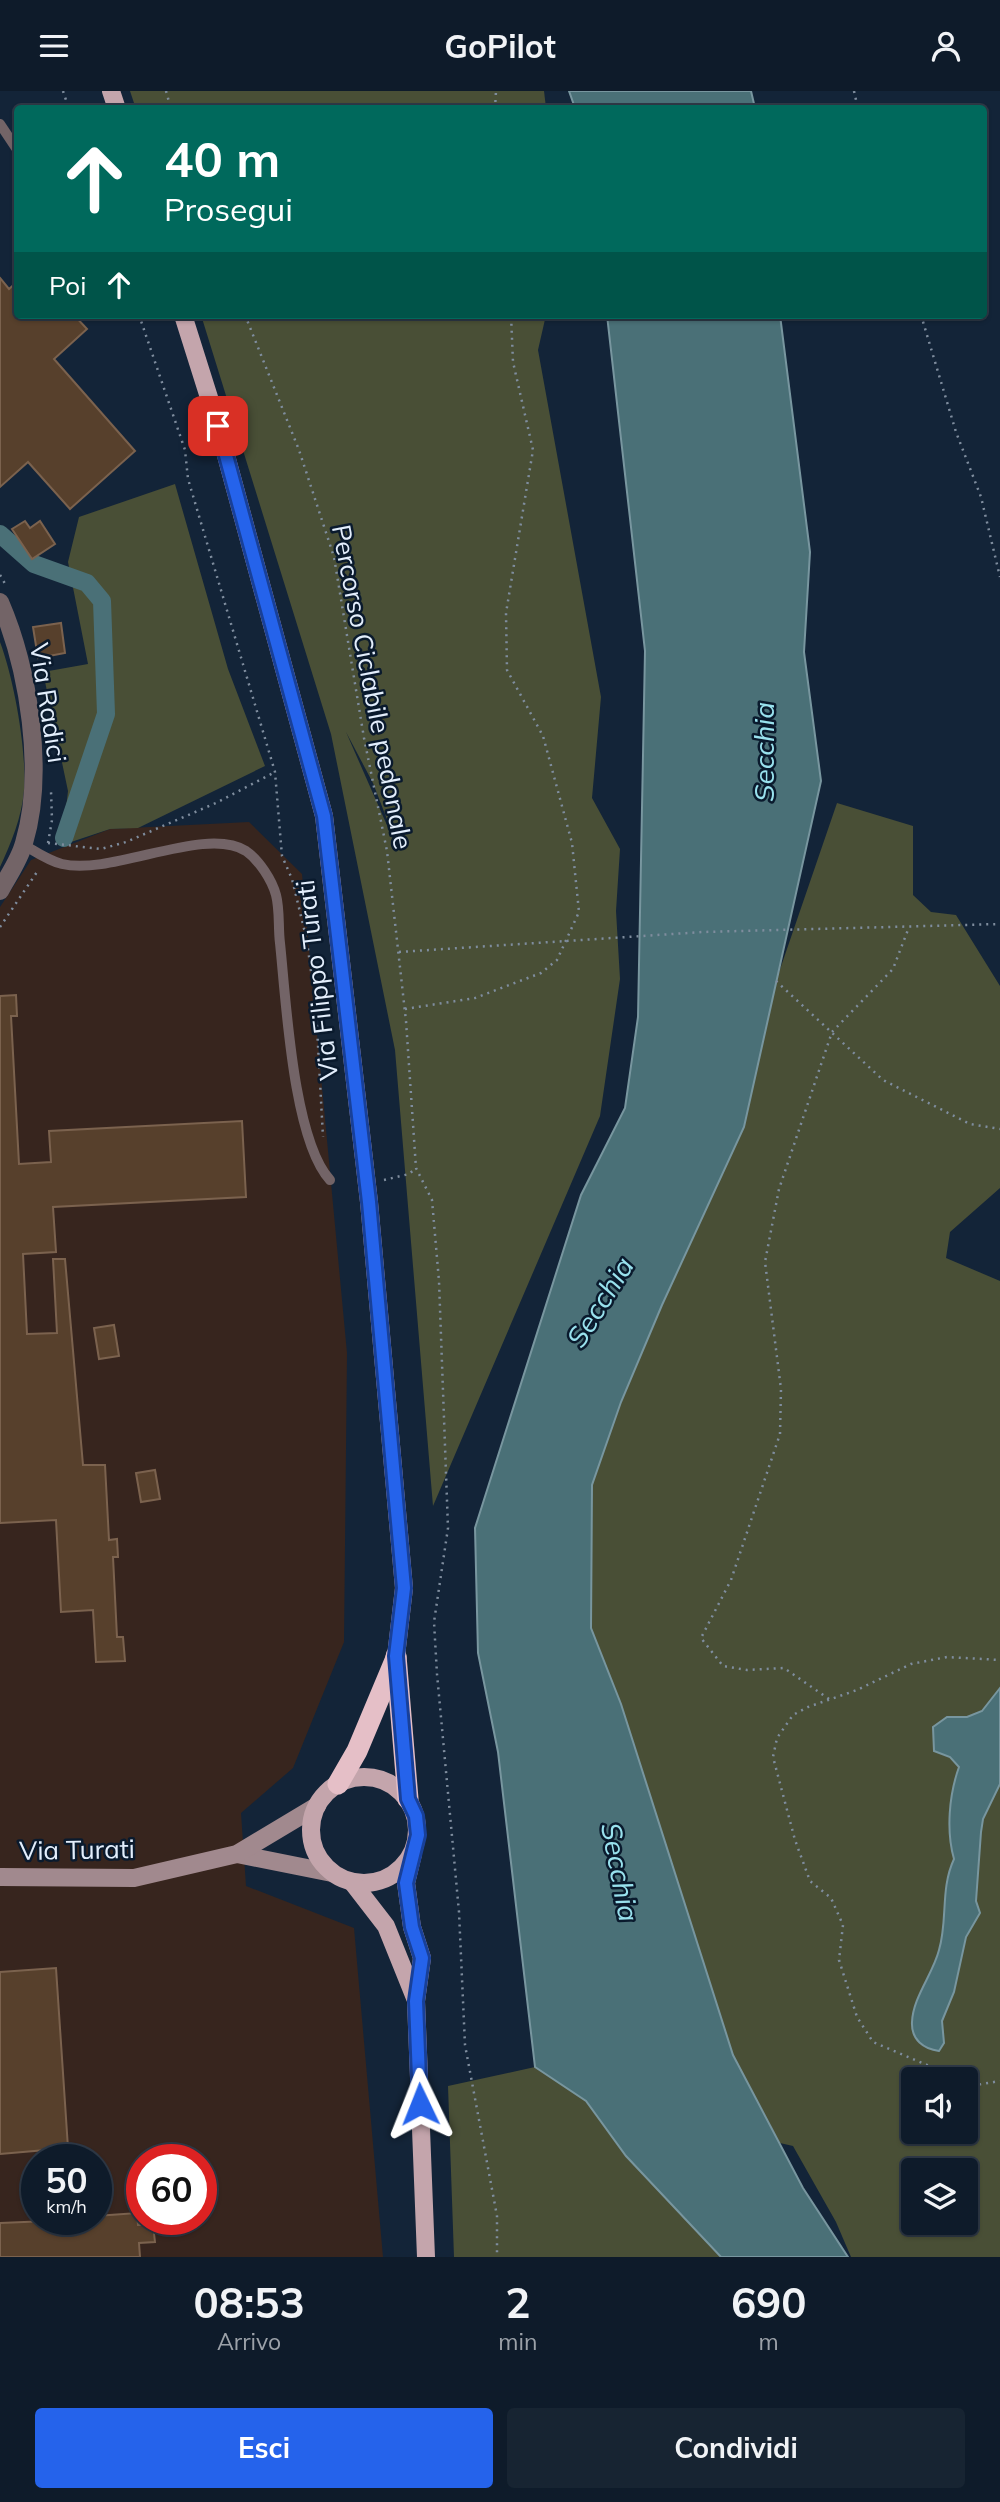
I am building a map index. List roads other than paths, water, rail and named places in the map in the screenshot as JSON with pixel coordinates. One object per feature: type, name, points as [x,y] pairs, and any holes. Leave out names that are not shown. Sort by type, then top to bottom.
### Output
[{"type":"highway","points":[[338,1784],[357,1751],[396,1656]]},
{"type":"highway","points":[[396,1656],[408,1799]]},
{"type":"main road","name":"Via Filippo Turati","points":[[184,319],[218,426],[324,816],[369,1202],[404,1588],[396,1656]]},
{"type":"main road","points":[[412,1854],[402,1868],[387,1878],[370,1884],[352,1882],[332,1873],[316,1854],[312,1842],[311,1830],[317,1807],[338,1784],[360,1778],[383,1780],[408,1799],[416,1816],[418,1835],[406,1883],[412,1927],[422,1958],[416,2001],[426,2257]]},
{"type":"main road","points":[[352,1882],[386,1926],[416,2001]]},
{"type":"street","name":"Via Radici","points":[[0,602],[22,673],[30,725],[34,794],[24,845],[0,891]]},
{"type":"street","points":[[237,1854],[317,1807]]},
{"type":"street","points":[[237,1854],[332,1873]]},
{"type":"street","name":"Via Turati","points":[[0,1877],[134,1878],[237,1854]]},
{"type":"lane","points":[[0,124],[14,145]]},
{"type":"lane","points":[[24,845],[63,865],[96,865],[179,848],[230,845],[245,851],[258,863],[276,895],[299,1104],[313,1157],[330,1180]]},
{"type":"water","points":[[569,91],[751,91],[754,105],[574,105]]},
{"type":"water","name":"Secchia","points":[[607,319],[781,319],[810,552],[804,652],[821,781],[744,1127],[662,1305],[621,1402],[592,1485],[591,1628],[621,1704],[733,2055],[803,2188],[848,2257],[721,2257],[626,2156],[586,2101],[535,2067],[498,1752],[478,1653],[475,1528],[581,1195],[625,1108],[638,1017],[645,651]]},
{"type":"water","points":[[1000,1688],[1000,1784],[983,1819],[976,1901],[980,1913],[966,1937],[954,1992],[942,2021],[944,2043],[939,2051],[920,2043],[912,2028],[913,2013],[919,1995],[942,1939],[945,1893],[954,1859],[950,1813],[959,1767],[950,1757],[934,1751],[933,1727],[947,1717],[967,1717],[982,1711]]},
{"type":"waterway","points":[[0,534],[34,564],[87,583],[102,601],[106,714],[64,838]]}]
